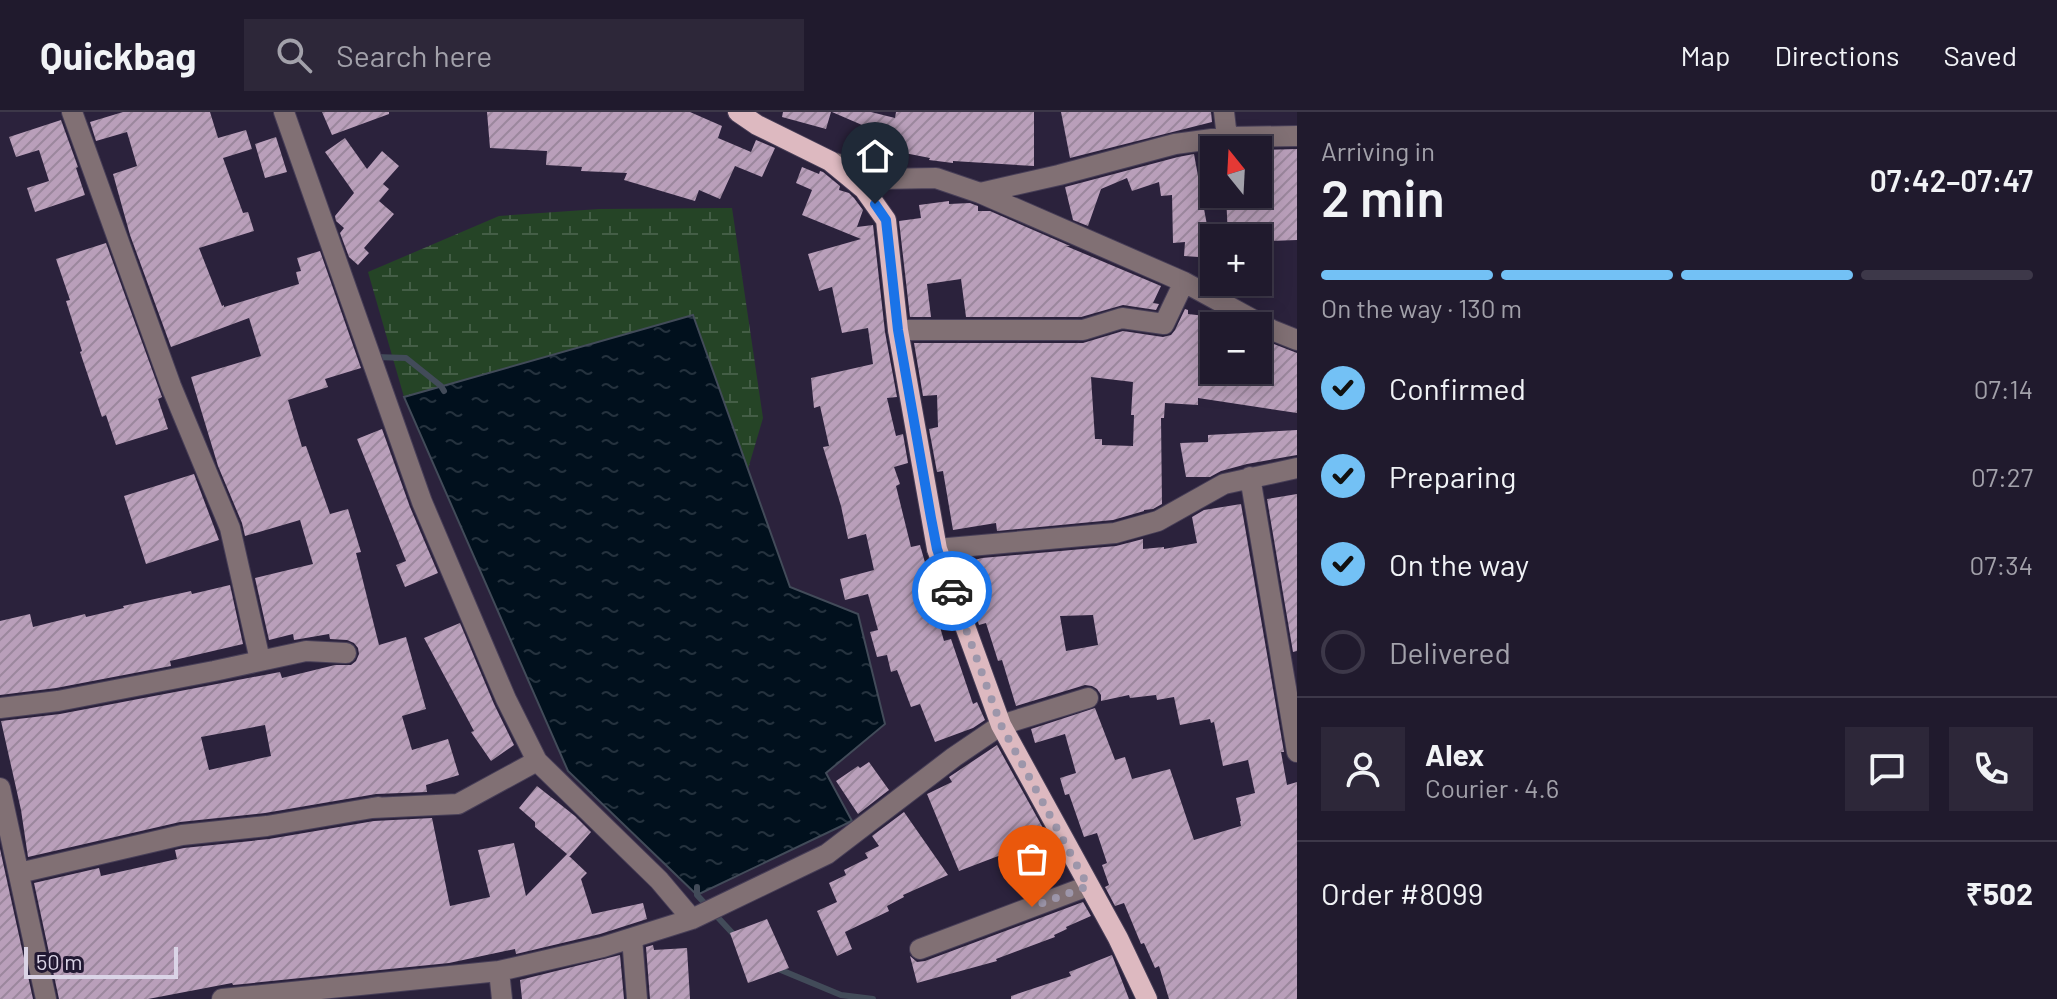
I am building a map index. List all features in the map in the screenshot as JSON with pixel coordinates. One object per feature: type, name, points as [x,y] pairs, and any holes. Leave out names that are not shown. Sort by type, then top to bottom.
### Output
[{"type":"main road","points":[[738,112],[759,118],[830,161],[864,189],[886,220],[898,330],[937,549],[1001,725],[1118,938],[1147,999]]},
{"type":"street","points":[[72,112],[171,386],[230,528],[260,660]]},
{"type":"street","points":[[284,112],[422,502],[506,699],[537,761],[659,880],[692,919]]},
{"type":"street","points":[[1224,112],[1227,136]]},
{"type":"street","points":[[1272,136],[1297,136]]},
{"type":"street","points":[[980,193],[1175,144],[1200,141]]},
{"type":"street","points":[[830,161],[879,179],[936,178],[980,193],[1184,282],[1272,330],[1297,340]]},
{"type":"street","points":[[898,330],[1083,330],[1122,318],[1164,324],[1184,282]]},
{"type":"street","points":[[937,549],[1115,533],[1158,521],[1224,484],[1297,468]]},
{"type":"street","points":[[1250,477],[1297,752]]},
{"type":"street","points":[[0,708],[58,701],[306,651],[346,653]]},
{"type":"street","points":[[222,999],[499,971],[603,947],[692,919],[827,854],[1001,725],[1088,698]]},
{"type":"street","points":[[19,873],[182,835],[267,826],[375,807],[458,804],[537,761]]},
{"type":"street","points":[[0,788],[46,999]]},
{"type":"street","points":[[920,949],[1088,886]]},
{"type":"street","points":[[632,938],[637,999]]},
{"type":"street","points":[[499,971],[502,999]]},
{"type":"green space","points":[[732,208],[763,418],[748,469],[693,315],[404,397],[368,272],[499,216],[599,209]]},
{"type":"water","points":[[693,315],[790,587],[858,614],[885,724],[826,773],[852,821],[697,895],[568,771],[404,397]]},
{"type":"building","points":[[123,112],[210,112],[218,138],[246,130],[252,149],[223,158],[243,213],[248,212],[254,231],[199,248],[222,306],[299,284],[296,272],[301,271],[297,258],[320,251],[361,368],[325,379],[328,387],[288,400],[302,447],[306,446],[330,514],[348,509],[361,552],[356,553],[379,645],[406,637],[426,709],[402,716],[412,750],[448,739],[459,775],[426,785],[427,792],[376,794],[265,813],[180,822],[28,857],[1,721],[60,714],[280,672],[282,678],[335,665],[351,665],[359,654],[354,643],[330,639],[329,634],[294,640],[293,634],[269,640],[255,578],[313,564],[300,520],[245,536],[218,466],[191,377],[261,356],[249,318],[171,347],[130,235],[113,174],[137,166],[127,132],[96,141],[90,122]],"holes":[[[265,725],[271,756],[209,770],[201,737]]]},
{"type":"building","points":[[322,112],[389,112],[389,114],[332,135]]},
{"type":"building","points":[[487,112],[690,112],[722,126],[718,138],[751,152],[756,140],[775,148],[762,177],[735,166],[720,199],[699,190],[695,201],[624,180],[627,173],[581,171],[582,167],[546,165],[547,151],[490,148]]},
{"type":"building","points":[[783,112],[831,112],[826,129],[782,117]]},
{"type":"building","points":[[832,112],[871,112],[895,118],[896,112],[1034,112],[1034,166],[953,163],[889,150],[891,138],[861,130],[862,125]]},
{"type":"building","points":[[1061,112],[1211,112],[1212,122],[1070,158]]},
{"type":"building","points":[[61,120],[85,195],[35,212],[27,188],[49,181],[39,150],[16,157],[9,137]]},
{"type":"building","points":[[276,137],[287,172],[265,178],[255,144]]},
{"type":"building","points":[[345,138],[367,169],[382,151],[399,166],[383,184],[389,189],[379,201],[394,214],[364,248],[369,253],[358,265],[349,257],[340,233],[344,228],[335,216],[354,193],[325,152]]},
{"type":"building","points":[[1297,149],[1297,240],[1272,241],[1272,224],[1227,224],[1227,208],[1272,208],[1272,150]]},
{"type":"building","points":[[1194,154],[1200,208],[1204,208],[1207,224],[1200,224],[1200,257],[1184,256],[1185,242],[1173,243],[1172,195],[1161,196],[1159,182],[1132,191],[1127,178],[1101,189],[1088,226],[1073,220],[1065,187]]},
{"type":"building","points":[[802,167],[819,174],[823,172],[840,186],[839,190],[854,198],[863,210],[857,227],[873,225],[885,332],[897,397],[887,398],[896,436],[903,434],[908,463],[894,467],[900,484],[896,486],[911,547],[920,545],[944,641],[951,639],[973,704],[977,702],[985,720],[973,728],[935,742],[920,704],[911,707],[897,670],[891,672],[887,655],[877,657],[870,632],[878,630],[868,594],[845,600],[840,579],[874,570],[866,534],[848,539],[823,447],[829,446],[820,406],[814,408],[811,378],[873,364],[868,328],[842,333],[832,287],[819,291],[808,254],[861,239],[802,215],[812,190],[796,183]]},
{"type":"building","points":[[949,201],[949,204],[970,203],[978,206],[978,211],[990,211],[1161,286],[1153,303],[1159,304],[1156,310],[1123,305],[1081,317],[966,317],[961,279],[927,284],[931,317],[910,317],[899,221],[921,218],[919,205]]},
{"type":"building","points":[[106,243],[162,397],[158,399],[168,429],[116,445],[106,415],[102,417],[80,352],[66,301],[70,300],[56,259]]},
{"type":"building","points":[[1185,309],[1188,314],[1200,315],[1200,384],[1272,384],[1272,343],[1297,353],[1297,413],[1198,398],[1198,405],[1165,403],[1164,418],[1161,418],[1162,504],[1113,520],[997,531],[996,523],[953,530],[943,471],[937,472],[929,429],[938,427],[937,395],[923,396],[914,343],[1083,343],[1123,331],[1163,337],[1171,335]],"holes":[[[1091,377],[1133,382],[1131,415],[1134,415],[1133,446],[1102,445],[1102,439],[1095,439]]]},
{"type":"building","points":[[382,429],[438,573],[405,587],[396,565],[406,561],[357,439]]},
{"type":"building","points":[[1297,430],[1297,455],[1247,464],[1210,477],[1186,477],[1180,443],[1208,442],[1208,435]]},
{"type":"building","points":[[194,474],[219,540],[146,564],[124,496]]},
{"type":"building","points":[[1297,494],[1297,651],[1293,652],[1267,499]]},
{"type":"building","points":[[1241,504],[1287,785],[1297,782],[1297,999],[1169,999],[1159,966],[1155,968],[1144,943],[1141,944],[1124,903],[1115,906],[1105,887],[1109,885],[1102,865],[1107,863],[1097,833],[1084,837],[1069,794],[1065,795],[1060,778],[1076,773],[1065,734],[1035,743],[1031,729],[1095,708],[1115,760],[1125,757],[1132,779],[1170,769],[1194,840],[1241,826],[1236,798],[1255,793],[1248,760],[1223,766],[1214,722],[1211,723],[1210,719],[1180,725],[1174,697],[1157,700],[1156,695],[1130,698],[1129,695],[1101,701],[1097,689],[1085,685],[1016,706],[1002,660],[998,661],[986,623],[979,625],[960,564],[982,558],[1116,546],[1143,539],[1143,549],[1197,543],[1192,517],[1204,510]],"holes":[[[1093,615],[1098,645],[1066,651],[1060,616]]]},
{"type":"building","points":[[230,585],[243,644],[170,661],[171,666],[56,688],[0,695],[0,621],[30,614],[33,627]]},
{"type":"building","points":[[460,623],[514,745],[491,761],[471,732],[474,731],[424,638]]},
{"type":"building","points":[[997,745],[1048,837],[959,871],[927,794],[952,782],[949,777]]},
{"type":"building","points":[[869,762],[889,790],[858,814],[836,781]]},
{"type":"building","points":[[537,786],[591,832],[569,856],[587,873],[581,879],[592,914],[643,903],[647,919],[516,954],[515,949],[449,963],[232,983],[148,999],[59,999],[34,883],[99,868],[101,876],[177,859],[175,850],[184,848],[269,839],[374,821],[432,818],[450,906],[490,897],[478,850],[514,843],[526,896],[567,854],[535,827],[535,822],[519,808]]},
{"type":"building","points":[[904,812],[948,875],[903,895],[887,906],[889,911],[845,932],[852,949],[837,956],[817,911],[837,902],[829,883],[846,875],[844,870],[868,858],[865,853],[879,846],[872,836]]},
{"type":"building","points":[[0,849],[33,999],[0,999]]},
{"type":"building","points":[[1083,902],[1091,916],[1066,927],[1055,937],[997,961],[917,983],[910,956],[917,962],[925,961]]},
{"type":"building","points":[[767,919],[789,968],[748,983],[730,933]]},
{"type":"building","points":[[653,945],[654,950],[687,948],[690,999],[650,999],[646,947]]},
{"type":"building","points":[[620,955],[624,999],[522,999],[520,980]]},
{"type":"building","points":[[1112,955],[1129,999],[1011,999],[1011,996],[1071,976],[1069,972]]},
{"type":"waterway","points":[[376,357],[406,358],[444,391]]},
{"type":"waterway","points":[[697,887],[697,895],[736,937]]},
{"type":"waterway","points":[[776,968],[841,995],[873,999]]},
{"type":"way so far","points":[[952,591],[1001,725],[1088,886],[1032,907]]},
{"type":"route","points":[[875,204],[886,220],[898,330],[931,518],[937,549],[952,591]]}]
